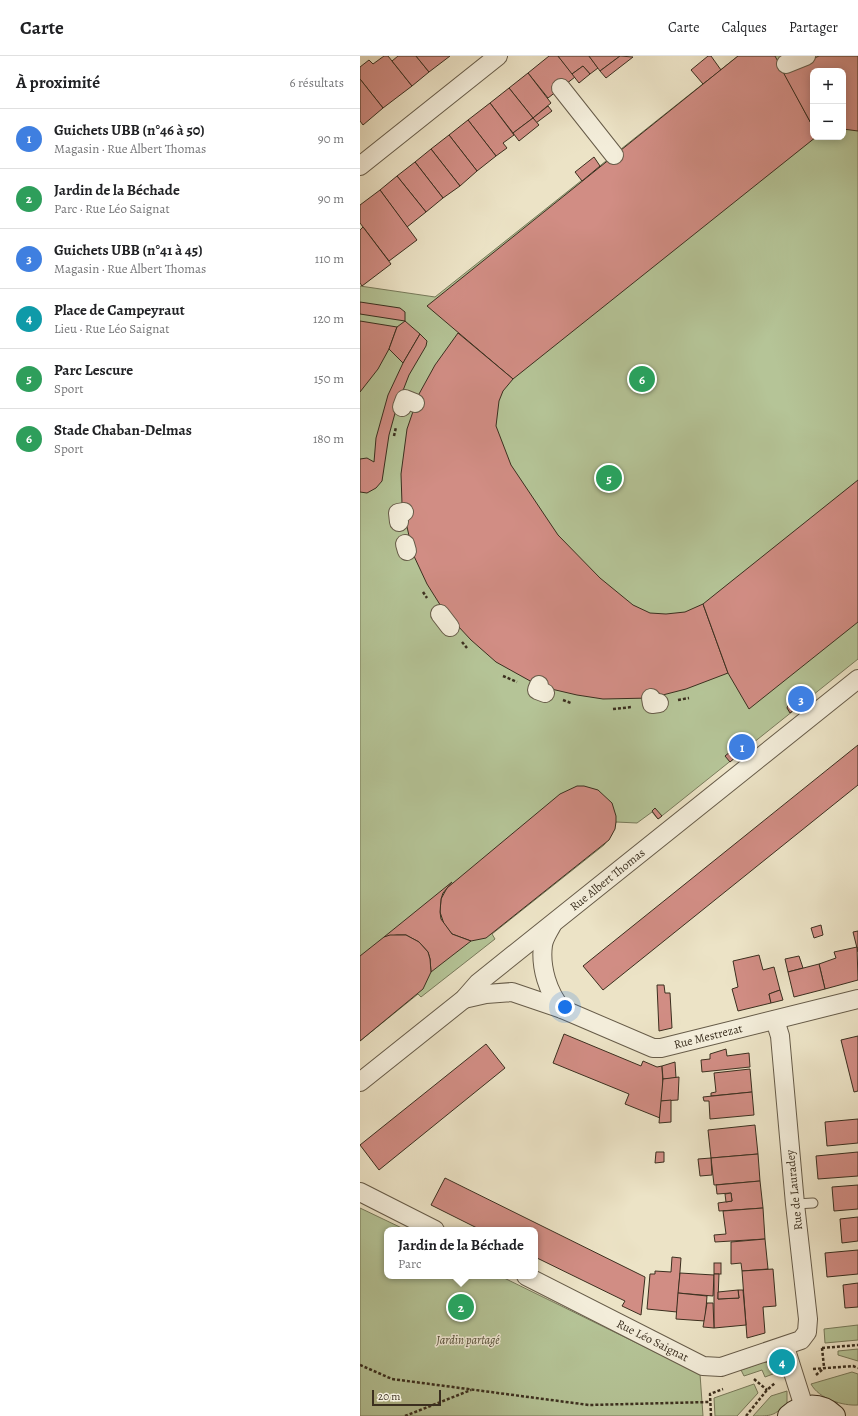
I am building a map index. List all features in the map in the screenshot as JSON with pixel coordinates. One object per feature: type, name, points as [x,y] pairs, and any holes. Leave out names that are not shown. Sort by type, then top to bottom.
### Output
[{"type":"street","points":[[360,166],[498,56]]},
{"type":"street","points":[[785,63],[806,56]]},
{"type":"street","points":[[594,129],[561,88],[612,152]]},
{"type":"street","name":"Rue Albert Thomas","points":[[360,1082],[464,999],[478,983],[553,922],[858,679]]},
{"type":"street","points":[[553,922],[543,944],[543,966],[554,1000],[562,1009]]},
{"type":"street","name":"Rue Mestrezat","points":[[464,999],[486,994],[512,992],[562,1009],[653,1048],[668,1047],[858,999]]},
{"type":"street","name":"Rue de Lauradey","points":[[775,1020],[780,1036],[795,1204],[808,1326],[805,1337],[785,1347]]},
{"type":"street","points":[[360,1192],[429,1227]]},
{"type":"street","name":"Rue Léo Saignat","points":[[532,1279],[704,1366],[721,1367],[785,1347]]},
{"type":"street","points":[[785,1347],[797,1412],[821,1408],[834,1416]]},
{"type":"lane","points":[[795,1204],[813,1202]]},
{"type":"path","points":[[613,709],[651,703]]},
{"type":"path","points":[[822,1348],[858,1345]]},
{"type":"path","points":[[360,1365],[392,1379],[589,1405],[710,1402]]},
{"type":"path","points":[[824,1367],[853,1366],[858,1368]]},
{"type":"path","points":[[746,1416],[767,1390],[755,1378],[750,1380]]},
{"type":"path","points":[[711,1416],[710,1394],[725,1388]]},
{"type":"path","points":[[405,1416],[472,1390]]},
{"type":"green space","points":[[738,56],[858,56],[858,659],[658,819],[652,812],[637,823],[616,822],[612,834],[604,845],[492,934],[495,939],[421,997],[418,994],[360,1041],[360,286],[435,297]]},
{"type":"green space","name":"Jardin partagé","points":[[360,1208],[400,1227],[384,1227],[384,1279],[506,1279],[700,1374],[703,1416],[360,1416]]},
{"type":"green space","points":[[858,1325],[858,1340],[825,1343],[824,1329]]},
{"type":"green space","points":[[858,1349],[858,1361],[838,1355],[838,1351]]},
{"type":"green space","points":[[764,1362],[775,1364],[781,1371],[765,1377],[762,1370],[744,1376],[741,1370]]},
{"type":"green space","points":[[852,1372],[858,1374],[858,1405],[839,1403],[825,1398],[811,1384]]},
{"type":"green space","points":[[754,1384],[758,1393],[737,1416],[715,1416],[714,1398]]},
{"type":"green space","points":[[787,1391],[787,1403],[779,1411],[769,1415],[753,1416],[771,1396]]},
{"type":"building","points":[[384,56],[388,56],[412,86],[383,108],[360,79],[360,67],[369,60],[373,64]]},
{"type":"building","points":[[398,56],[416,56],[429,72],[412,86],[392,61]]},
{"type":"building","points":[[416,56],[450,56],[429,72]]},
{"type":"building","points":[[549,56],[558,56],[575,77],[548,98],[528,73]]},
{"type":"building","points":[[558,56],[589,56],[598,68],[590,74],[583,66],[572,74]]},
{"type":"building","points":[[589,56],[620,56],[600,71]]},
{"type":"building","points":[[620,56],[633,57],[606,78],[600,71]]},
{"type":"building","points":[[708,56],[711,56],[721,70],[703,84],[691,70]]},
{"type":"building","points":[[738,56],[775,56],[810,121],[810,140],[812,140],[513,379],[427,306]]},
{"type":"building","points":[[819,56],[858,56],[858,131],[846,129],[846,68],[810,68],[810,122],[783,72]]},
{"type":"building","points":[[583,66],[590,74],[579,83],[572,74]]},
{"type":"building","points":[[528,73],[551,103],[533,118],[509,88]]},
{"type":"building","points":[[360,79],[383,108],[363,125],[360,121]]},
{"type":"building","points":[[509,88],[533,118],[513,133],[490,103]]},
{"type":"building","points":[[490,103],[514,135],[503,143],[507,148],[496,156],[468,120]]},
{"type":"building","points":[[548,106],[552,111],[536,123],[533,118]]},
{"type":"building","points":[[533,118],[539,125],[519,141],[513,133]]},
{"type":"building","points":[[468,120],[496,156],[477,171],[449,135]]},
{"type":"building","points":[[449,135],[477,171],[460,186],[431,149]]},
{"type":"building","points":[[431,149],[460,186],[443,198],[415,162]]},
{"type":"building","points":[[594,157],[600,166],[582,181],[575,172]]},
{"type":"building","points":[[415,162],[443,198],[426,212],[397,176]]},
{"type":"building","points":[[397,176],[426,212],[407,227],[380,190]]},
{"type":"building","points":[[380,190],[417,240],[389,261],[360,223],[360,205]]},
{"type":"building","points":[[363,227],[391,264],[362,286],[360,283],[360,230]]},
{"type":"building","points":[[360,302],[400,308],[405,312],[405,321],[360,314]]},
{"type":"building","points":[[360,321],[397,327],[389,349],[378,369],[360,392]]},
{"type":"building","points":[[405,321],[420,334],[403,363],[389,349],[397,327]]},
{"type":"building","points":[[458,333],[513,379],[503,391],[499,401],[496,426],[511,465],[558,535],[600,578],[633,605],[650,613],[666,614],[685,612],[703,604],[728,673],[686,689],[651,698],[603,699],[577,695],[547,688],[532,682],[496,662],[471,640],[444,611],[427,584],[413,554],[402,504],[401,474],[407,429],[419,394],[435,365]]},
{"type":"building","points":[[420,334],[427,341],[426,346],[409,375],[397,406],[389,435],[382,481],[376,488],[367,493],[360,492],[360,459],[367,458],[374,462],[376,438],[388,395],[403,363]]},
{"type":"building","points":[[858,480],[858,622],[749,709],[728,673],[703,604]]},
{"type":"building","points":[[806,690],[809,690],[814,694],[790,713],[787,708],[788,705]]},
{"type":"building","points":[[746,739],[750,739],[753,743],[730,762],[725,756]]},
{"type":"building","points":[[858,745],[858,785],[603,990],[583,966]]},
{"type":"building","points":[[577,786],[584,786],[598,790],[612,803],[616,816],[616,822],[615,829],[609,840],[486,938],[471,941],[452,934],[444,924],[440,912],[441,899],[447,888],[560,794]]},
{"type":"building","points":[[655,808],[662,816],[658,819],[652,811]]},
{"type":"building","points":[[452,882],[443,893],[441,899],[441,919],[452,934],[471,941],[431,972],[428,952],[419,942],[406,935],[384,937]]},
{"type":"building","points":[[821,925],[823,935],[814,938],[811,928]]},
{"type":"building","points":[[858,931],[858,952],[853,932]]},
{"type":"building","points":[[390,935],[406,935],[419,942],[428,952],[431,972],[423,989],[360,1041],[360,956],[384,937]]},
{"type":"building","points":[[857,947],[858,980],[825,989],[819,964],[836,958],[834,952]]},
{"type":"building","points":[[759,955],[763,970],[774,967],[780,990],[769,994],[771,1003],[738,1011],[732,989],[738,987],[733,961]]},
{"type":"building","points":[[799,956],[803,968],[788,972],[785,959]]},
{"type":"building","points":[[819,964],[825,989],[794,997],[788,972]]},
{"type":"building","points":[[657,985],[664,985],[665,993],[670,993],[672,1028],[659,1031]]},
{"type":"building","points":[[780,990],[783,1000],[771,1003],[769,994]]},
{"type":"building","points":[[564,1034],[641,1066],[643,1061],[657,1067],[662,1066],[663,1086],[660,1118],[625,1104],[629,1094],[553,1063]]},
{"type":"building","points":[[858,1036],[858,1091],[854,1092],[841,1040]]},
{"type":"building","points":[[486,1044],[505,1068],[379,1170],[360,1145]]},
{"type":"building","points":[[726,1049],[727,1056],[749,1053],[750,1067],[702,1072],[701,1060],[710,1059],[710,1054]]},
{"type":"building","points":[[675,1062],[676,1078],[663,1079],[662,1066]]},
{"type":"building","points":[[750,1069],[752,1092],[711,1096],[711,1093],[716,1092],[714,1073]]},
{"type":"building","points":[[679,1077],[678,1100],[661,1101],[663,1079]]},
{"type":"building","points":[[752,1092],[754,1115],[710,1119],[709,1101],[704,1101],[703,1097]]},
{"type":"building","points":[[671,1100],[671,1122],[659,1123],[661,1101]]},
{"type":"building","points":[[858,1119],[858,1143],[827,1146],[825,1122]]},
{"type":"building","points":[[755,1125],[758,1154],[711,1158],[708,1130]]},
{"type":"building","points":[[656,1152],[664,1152],[664,1162],[655,1163]]},
{"type":"building","points":[[858,1152],[858,1176],[818,1179],[816,1156]]},
{"type":"building","points":[[758,1154],[760,1181],[714,1185],[711,1158]]},
{"type":"building","points":[[711,1158],[712,1175],[700,1176],[698,1159]]},
{"type":"building","points":[[445,1178],[645,1277],[641,1315],[622,1306],[625,1301],[538,1258],[538,1227],[475,1227],[431,1205]]},
{"type":"building","points":[[760,1181],[763,1208],[719,1211],[718,1203],[732,1201],[731,1193],[717,1194],[716,1185]]},
{"type":"building","points":[[858,1185],[858,1209],[834,1211],[832,1187]]},
{"type":"building","points":[[731,1193],[732,1201],[726,1202],[725,1194]]},
{"type":"building","points":[[763,1208],[765,1239],[715,1242],[714,1235],[726,1234],[723,1211]]},
{"type":"building","points":[[858,1217],[858,1241],[842,1243],[840,1219]]},
{"type":"building","points":[[765,1239],[768,1269],[742,1271],[741,1263],[731,1264],[731,1242]]},
{"type":"building","points":[[858,1250],[858,1274],[827,1277],[825,1253]]},
{"type":"building","points":[[672,1257],[681,1258],[677,1312],[647,1309],[650,1274],[655,1274],[655,1271],[671,1272]]},
{"type":"building","points":[[714,1263],[721,1263],[721,1274],[714,1274]]},
{"type":"building","points":[[773,1269],[776,1306],[763,1307],[765,1333],[747,1338],[742,1271]]},
{"type":"building","points":[[680,1273],[714,1275],[713,1296],[678,1293]]},
{"type":"building","points":[[714,1274],[719,1274],[718,1299],[739,1298],[738,1290],[743,1290],[746,1325],[714,1328]]},
{"type":"building","points":[[858,1283],[858,1307],[845,1308],[843,1285]]},
{"type":"building","points":[[738,1290],[739,1298],[718,1299],[718,1292]]},
{"type":"building","points":[[678,1293],[707,1296],[705,1321],[676,1319]]},
{"type":"building","points":[[707,1303],[713,1303],[714,1328],[703,1327]]},
{"type":"place","name":"Stade Chaban-Delmas","points":[[642,379]]},
{"type":"place","name":"Parc Lescure","points":[[609,478]]},
{"type":"place","name":"Guichets UBB (n°41 à 45)","points":[[801,699]]},
{"type":"place","name":"Guichets UBB (n°46 à 50)","points":[[742,747]]},
{"type":"place","name":"Jardin de la Béchade","points":[[461,1307]]},
{"type":"place","name":"Place de Campeyraut","points":[[782,1362]]}]
